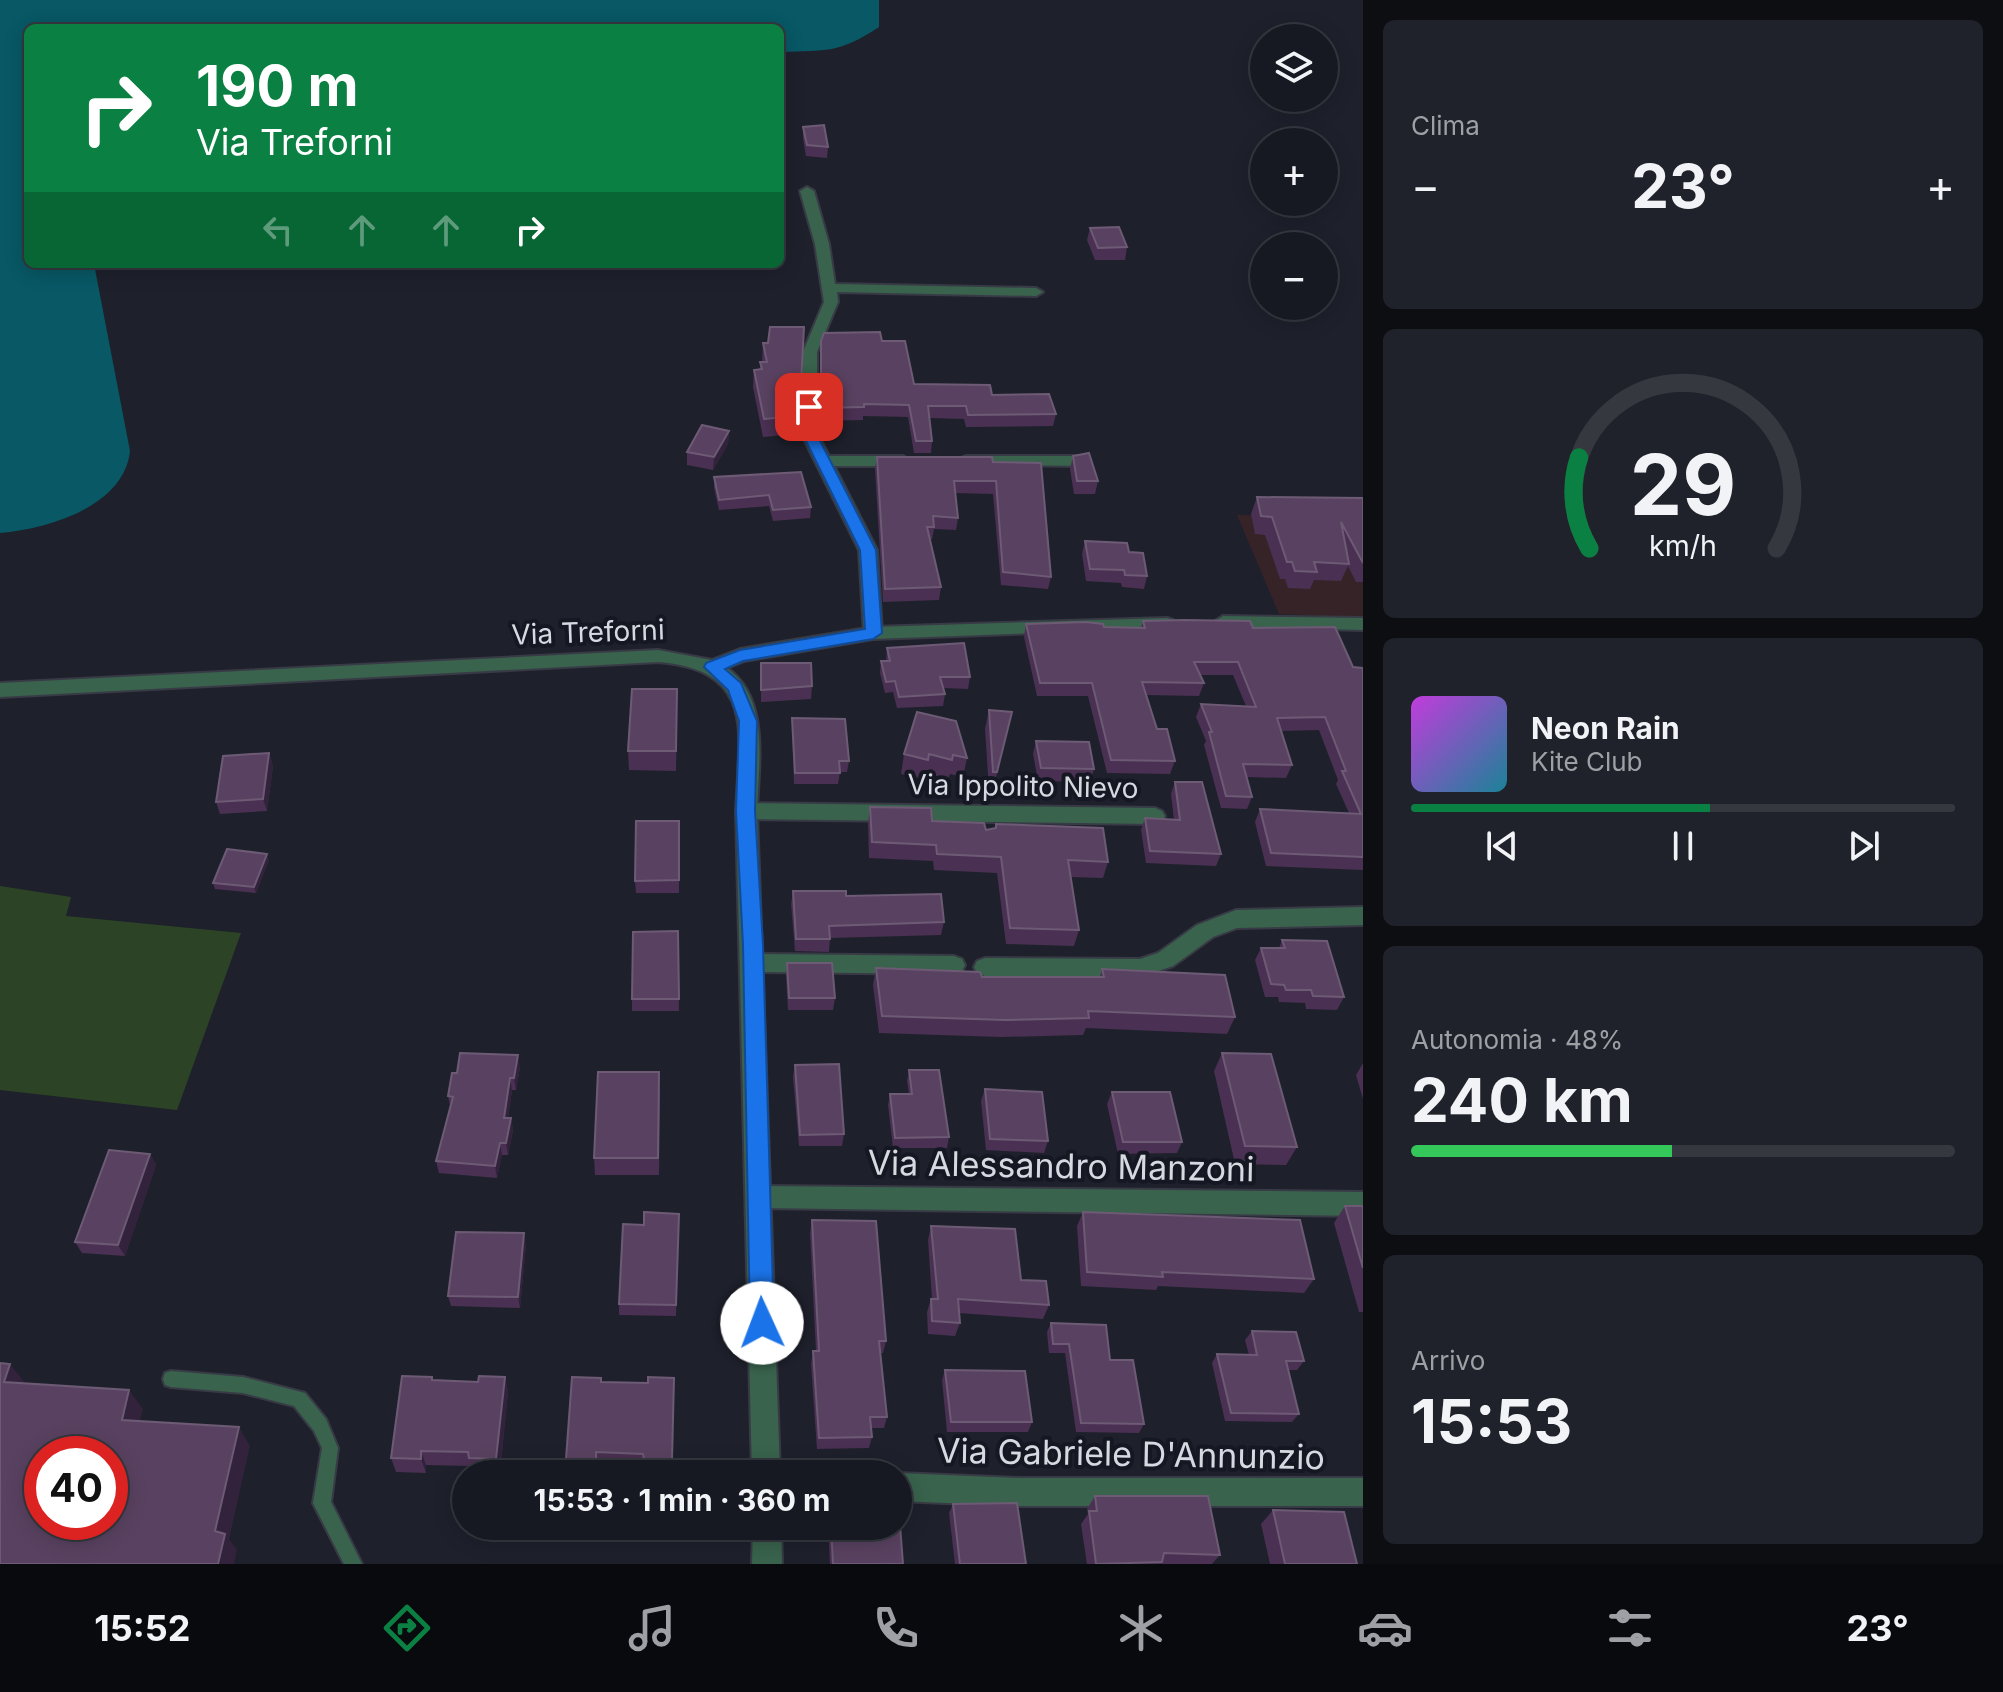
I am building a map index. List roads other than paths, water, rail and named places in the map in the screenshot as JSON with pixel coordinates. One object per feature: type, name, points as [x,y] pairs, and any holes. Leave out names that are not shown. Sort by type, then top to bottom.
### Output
[{"type":"street","points":[[807,191],[822,244],[830,295],[810,352],[809,433],[868,550],[873,633]]},
{"type":"street","points":[[830,295],[1036,292]]},
{"type":"street","points":[[823,461],[914,461]]},
{"type":"street","points":[[944,461],[1080,461]]},
{"type":"street","points":[[766,1460],[753,963],[746,811],[748,721],[735,687],[712,667],[740,655],[873,633],[1192,623],[1363,624]]},
{"type":"street","name":"Via Treforni","points":[[0,690],[611,657],[688,658],[712,667]]},
{"type":"street","name":"Via Ippolito Nievo","points":[[746,811],[1155,816]]},
{"type":"street","points":[[985,967],[1140,968],[1165,960],[1205,931],[1236,919],[1363,916]]},
{"type":"street","points":[[753,963],[954,965]]},
{"type":"street","name":"Via Alessandro Manzoni","points":[[758,1197],[1363,1204]]},
{"type":"street","name":"Via Gabriele D'Annunzio","points":[[912,1488],[1035,1492],[1363,1492]]},
{"type":"street","points":[[767,1540],[767,1564]]},
{"type":"lane","points":[[171,1379],[243,1385],[299,1399],[320,1425],[330,1448],[322,1503],[353,1564]]},
{"type":"water","points":[[0,0],[879,0],[879,27],[853,42],[832,49],[784,52],[784,24],[24,24],[24,268],[95,268],[130,451],[125,470],[114,487],[80,512],[39,526],[0,533]]}]
